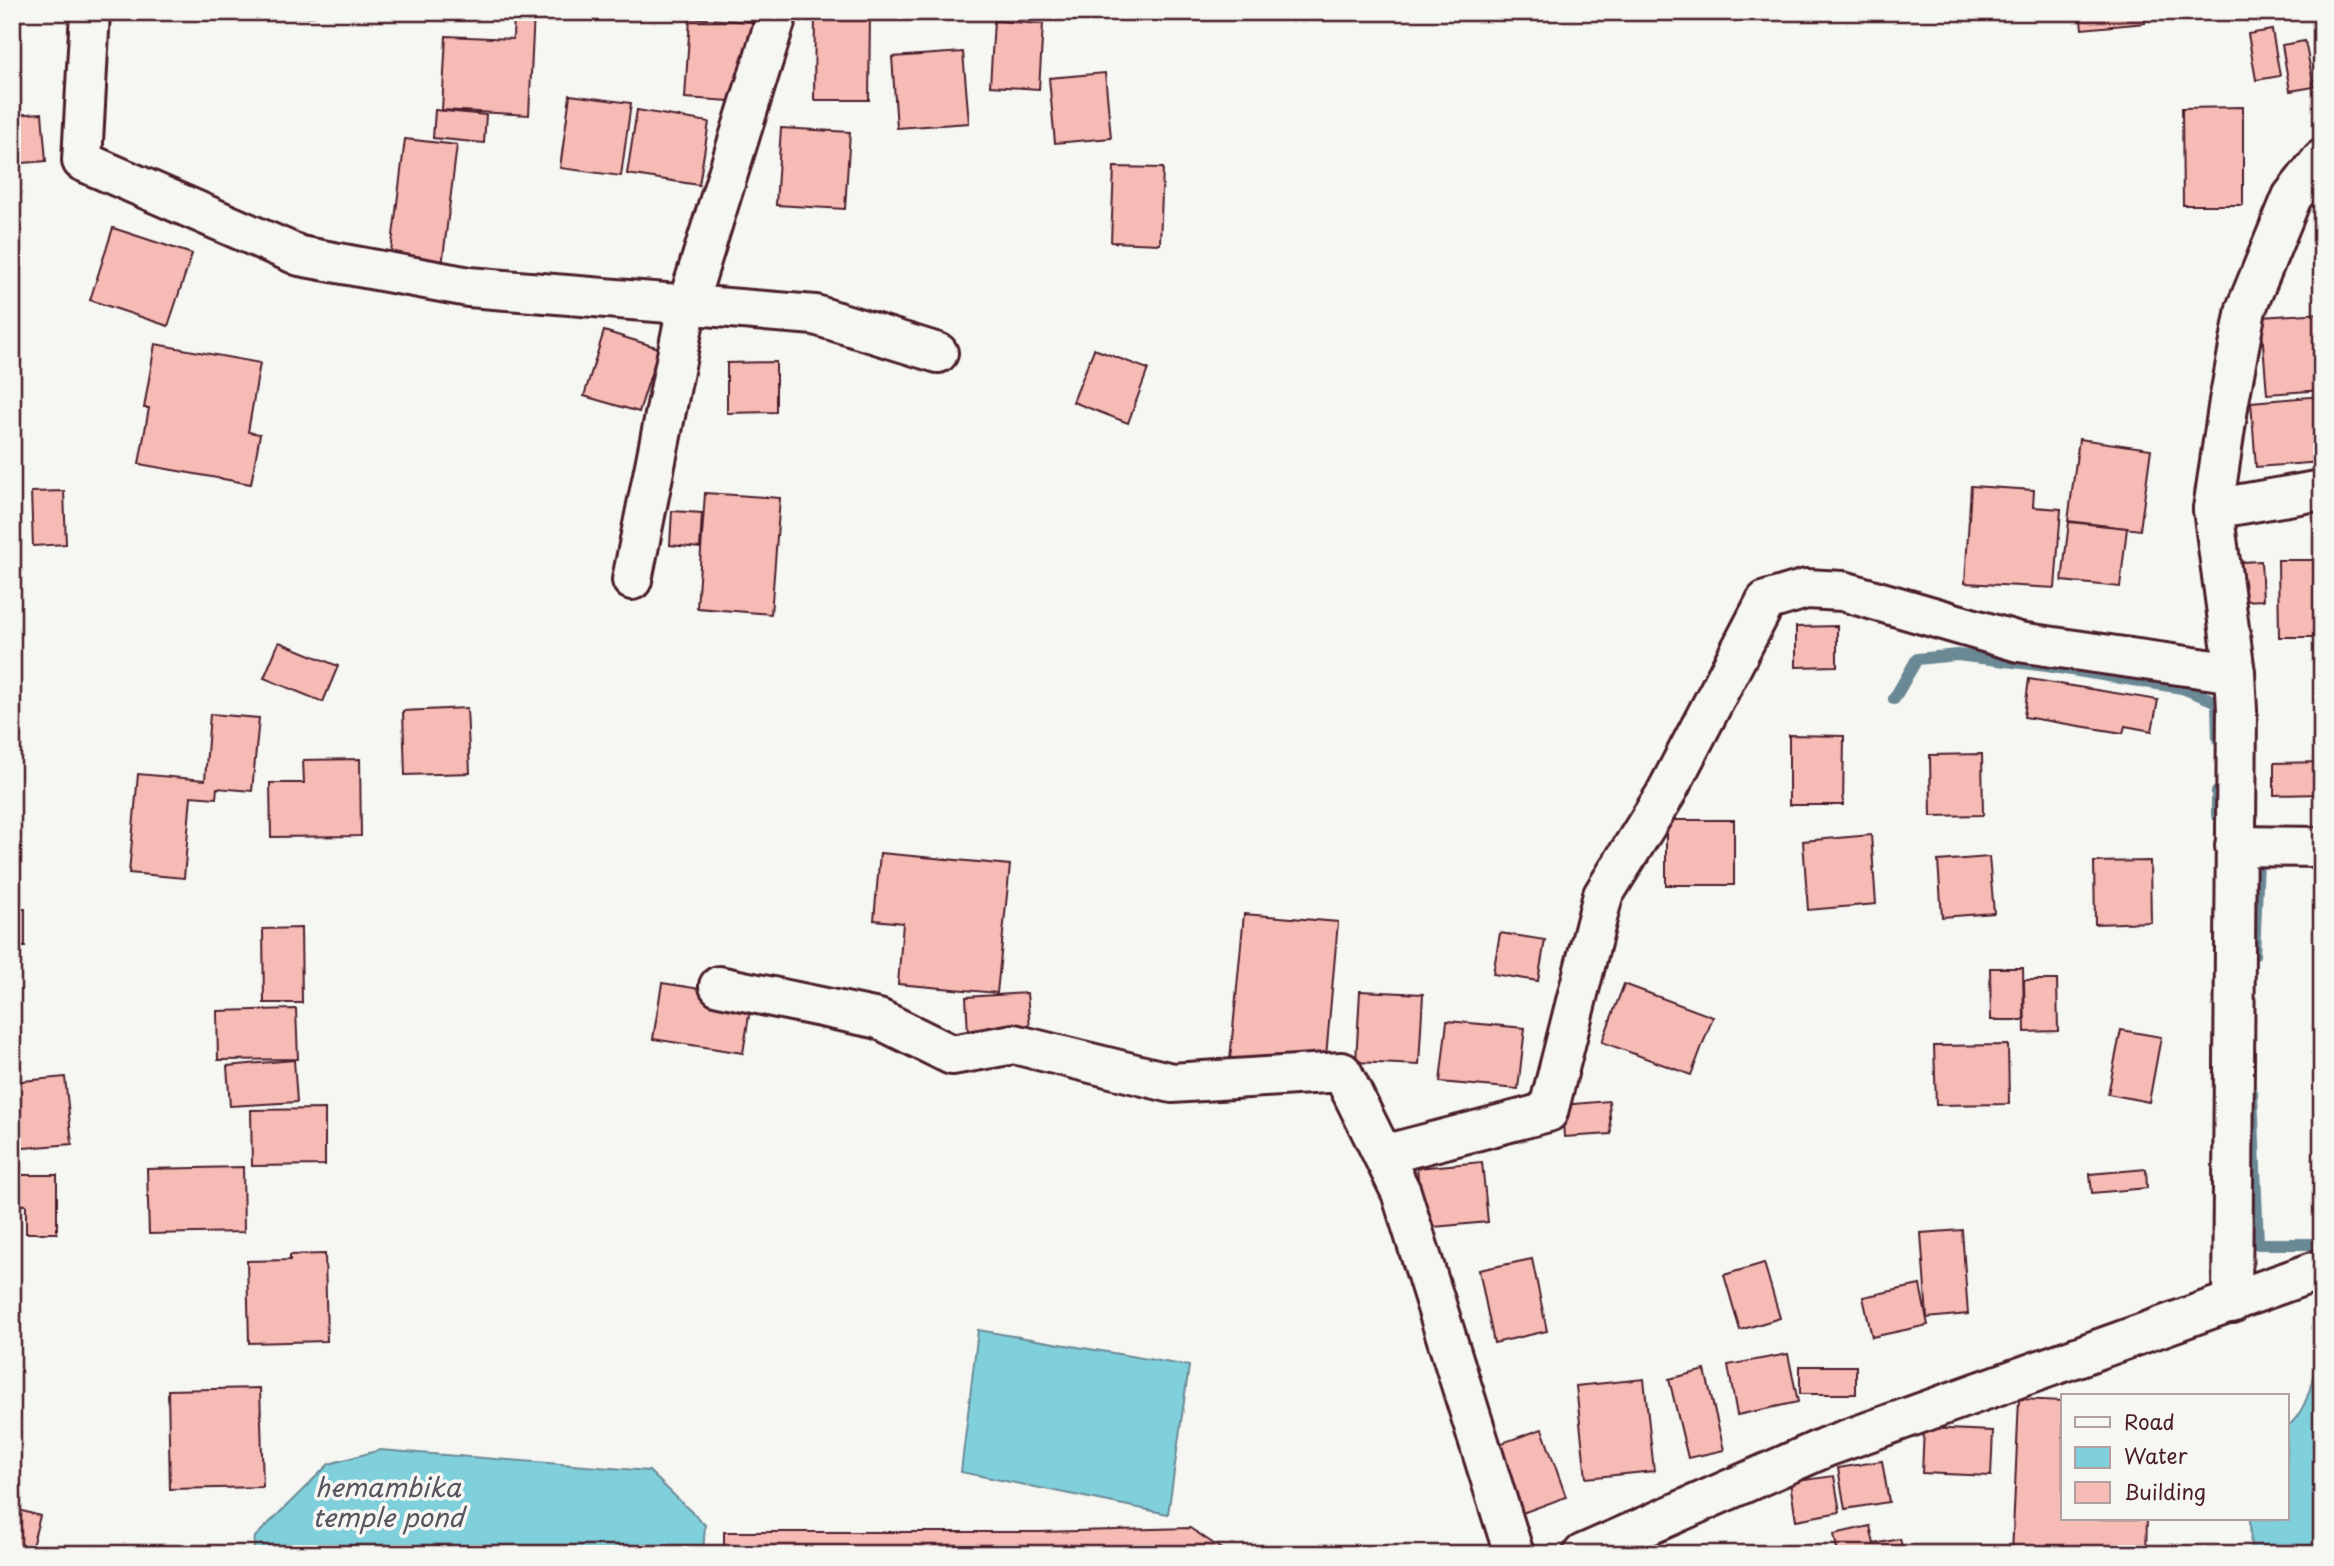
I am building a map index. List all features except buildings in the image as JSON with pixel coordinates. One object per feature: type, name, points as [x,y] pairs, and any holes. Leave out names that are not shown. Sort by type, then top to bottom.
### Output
[{"type":"street","points":[[90,12],[82,161],[300,256],[469,287],[815,315],[938,353]]},
{"type":"street","points":[[632,580],[687,306],[778,12]]},
{"type":"street","points":[[2232,1303],[2235,673],[2213,509],[2246,309],[2292,197],[2322,159]]},
{"type":"street","points":[[2213,509],[2322,490]]},
{"type":"street","points":[[1383,1155],[1548,1112],[1603,895],[1665,795],[1766,601],[1806,589],[1843,591],[2019,642],[2235,673]]},
{"type":"street","points":[[2235,846],[2322,847]]},
{"type":"street","points":[[719,986],[878,1019],[953,1055],[1014,1044],[1172,1083],[1342,1072],[1401,1192],[1514,1554]]},
{"type":"street","points":[[1583,1554],[1826,1447],[2322,1269]]},
{"type":"water","points":[[2322,1309],[2322,1554],[2251,1554],[2250,1520],[2288,1520],[2288,1426],[2297,1417],[2310,1389],[2316,1356],[2318,1310]]},
{"type":"water","points":[[978,1330],[1189,1366],[1168,1514],[961,1472]]},
{"type":"water","name":"hemambika temple pond","points":[[380,1450],[649,1471],[705,1525],[703,1554],[253,1554],[255,1537],[329,1464]]},
{"type":"waterway","points":[[1894,699],[1917,659],[1957,655],[2047,666],[2182,688],[2217,702],[2218,739]]},
{"type":"waterway","points":[[2217,792],[2217,815]]},
{"type":"waterway","points":[[2254,955],[2258,861]]},
{"type":"waterway","points":[[2252,1092],[2258,1244],[2322,1244]]}]
